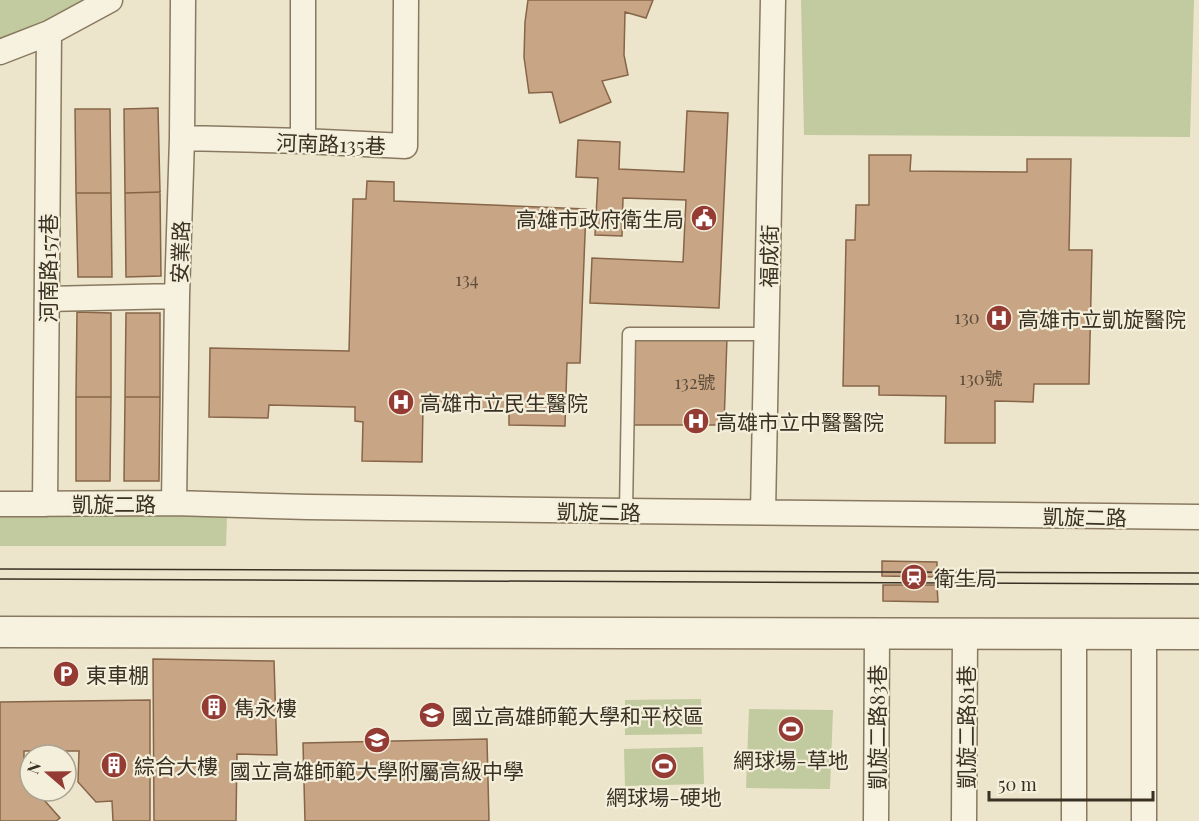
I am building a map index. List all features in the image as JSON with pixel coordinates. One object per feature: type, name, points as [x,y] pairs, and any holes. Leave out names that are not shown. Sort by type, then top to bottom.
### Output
[{"type":"street","points":[[0,52],[49,33],[110,0]]},
{"type":"street","name":"安業路","points":[[174,503],[177,296],[183,138],[183,0]]},
{"type":"street","points":[[303,0],[303,141]]},
{"type":"street","name":"河南路135巷","points":[[183,138],[405,146],[406,0]]},
{"type":"street","name":"福成街","points":[[763,512],[773,0]]},
{"type":"street","name":"河南路157巷","points":[[45,504],[49,33]]},
{"type":"street","points":[[47,299],[177,296]]},
{"type":"street","name":"凱旋二路","points":[[0,504],[174,503],[308,507],[1199,517]]},
{"type":"street","points":[[0,632],[1199,634]]},
{"type":"street","name":"凱旋二路83巷","points":[[876,821],[877,634]]},
{"type":"street","name":"凱旋二路81巷","points":[[964,821],[965,634]]},
{"type":"street","points":[[1074,634],[1074,821]]},
{"type":"street","points":[[1144,634],[1144,821]]},
{"type":"lane","points":[[626,511],[629,334],[767,334]]},
{"type":"green space","points":[[0,0],[93,0],[0,42]]},
{"type":"green space","points":[[801,0],[1194,0],[1190,137],[804,135]]},
{"type":"green space","points":[[0,514],[227,516],[226,546],[0,546]]},
{"type":"green space","name":"網球場-硬地","points":[[701,699],[702,734],[625,735],[625,700]]},
{"type":"green space","points":[[749,709],[833,710],[830,789],[746,788]]},
{"type":"green space","name":"網球場-硬地","points":[[703,747],[704,784],[625,786],[624,749]]},
{"type":"building","points":[[528,0],[653,0],[646,18],[625,12],[624,55],[628,75],[602,81],[611,102],[560,123],[552,92],[529,93],[524,57]]},
{"type":"building","points":[[158,108],[160,192],[125,193],[124,109]]},
{"type":"building","points":[[75,109],[110,109],[111,193],[76,193]]},
{"type":"building","name":"高雄市政府衛生局","points":[[687,111],[728,113],[719,308],[590,303],[592,258],[683,262],[686,200],[623,198],[622,236],[595,235],[598,178],[576,177],[578,140],[620,142],[619,169],[684,172]]},
{"type":"building","name":"高雄市立凱旋醫院","points":[[869,155],[911,155],[910,171],[1027,172],[1027,159],[1071,159],[1069,250],[1092,250],[1089,384],[1034,384],[1033,402],[995,401],[995,443],[945,443],[946,396],[879,395],[879,386],[843,386],[846,240],[855,240],[856,205],[869,205]]},
{"type":"building","name":"高雄市立民生醫院","points":[[367,181],[394,182],[394,201],[586,209],[580,363],[567,363],[565,426],[509,425],[509,409],[423,407],[422,462],[362,461],[363,422],[355,421],[355,407],[269,405],[268,418],[209,417],[210,348],[349,351],[353,199],[366,199]]},
{"type":"building","points":[[160,192],[161,276],[126,277],[125,193]]},
{"type":"building","points":[[76,193],[111,193],[112,277],[78,277]]},
{"type":"building","points":[[77,312],[111,313],[111,397],[76,397]]},
{"type":"building","points":[[126,313],[160,313],[160,397],[125,397]]},
{"type":"building","name":"高雄市立中醫醫院","points":[[727,338],[724,425],[632,425],[634,339]]},
{"type":"building","points":[[76,397],[111,397],[110,481],[76,481]]},
{"type":"building","points":[[125,397],[160,397],[159,481],[124,481]]},
{"type":"building","name":"衛生局","points":[[882,561],[937,562],[937,577],[882,576]]},
{"type":"building","name":"衛生局","points":[[883,585],[937,585],[938,602],[883,601]]},
{"type":"building","name":"雋永樓","points":[[153,659],[274,661],[277,755],[237,754],[236,821],[154,821]]},
{"type":"building","name":"綜合大樓","points":[[150,700],[150,821],[113,821],[112,801],[96,802],[78,782],[78,743],[18,743],[18,803],[47,803],[60,818],[56,821],[0,821],[0,702]]},
{"type":"building","points":[[487,739],[489,821],[305,821],[303,743]]},
{"type":"tram line","points":[[0,569],[1199,573]]},
{"type":"tram line","points":[[0,579],[1199,584]]},
{"type":"place","name":"高雄市政府衛生局","points":[[704,218]]},
{"type":"place","name":"高雄市立凱旋醫院","points":[[999,318]]},
{"type":"place","name":"高雄市立民生醫院","points":[[401,402]]},
{"type":"place","name":"高雄市立中醫醫院","points":[[696,421]]},
{"type":"place","name":"衛生局","points":[[914,577]]},
{"type":"place","name":"東車棚","points":[[66,674]]},
{"type":"place","name":"雋永樓","points":[[214,707]]},
{"type":"place","name":"國立高雄師範大學和平校區","points":[[432,715]]},
{"type":"place","name":"網球場-草地","points":[[791,729]]},
{"type":"place","name":"國立高雄師範大學附屬高級中學","points":[[377,740]]},
{"type":"place","name":"綜合大樓","points":[[114,765]]},
{"type":"place","name":"網球場-硬地","points":[[664,766]]}]
